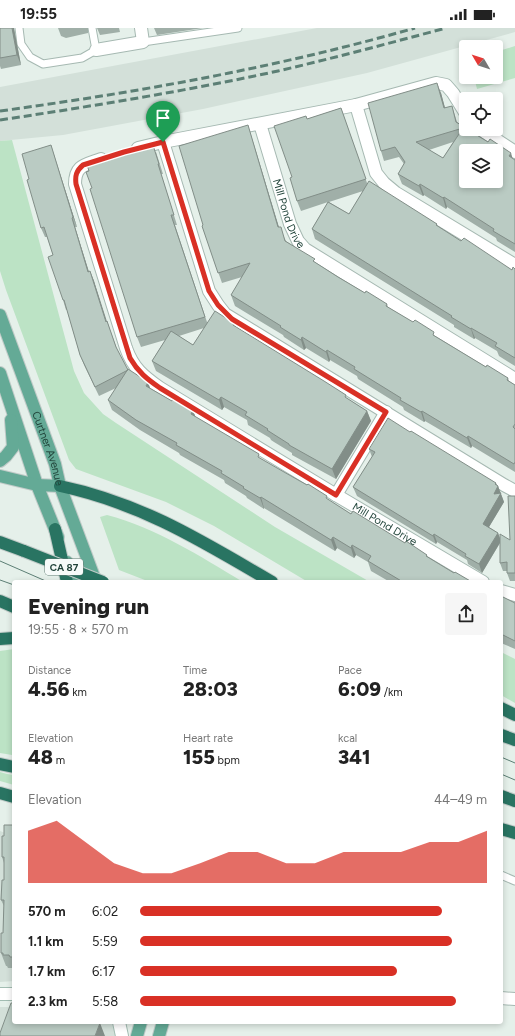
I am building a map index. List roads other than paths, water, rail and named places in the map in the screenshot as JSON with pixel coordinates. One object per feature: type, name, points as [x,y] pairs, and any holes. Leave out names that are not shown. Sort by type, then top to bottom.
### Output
[{"type":"highway","points":[[60,486],[102,496],[152,516],[203,542],[269,580]]},
{"type":"highway","points":[[55,529],[67,580]]},
{"type":"highway","name":"CA 87","points":[[0,542],[98,580]]},
{"type":"highway","points":[[0,601],[12,606]]},
{"type":"highway","points":[[0,639],[12,638]]},
{"type":"highway","points":[[503,709],[515,715]]},
{"type":"highway","points":[[503,736],[515,740]]},
{"type":"highway","points":[[0,764],[12,767]]},
{"type":"highway","points":[[0,793],[12,796]]},
{"type":"highway","points":[[503,797],[515,801]]},
{"type":"highway","points":[[503,830],[515,833]]},
{"type":"main road","name":"Curtner Avenue","points":[[0,315],[55,464],[60,486],[95,580]]},
{"type":"main road","name":"Curtner Avenue","points":[[0,373],[37,485],[73,580]]},
{"type":"main road","points":[[0,461],[13,447],[9,401]]},
{"type":"main road","points":[[0,476],[37,485],[60,486]]},
{"type":"main road","points":[[137,1036],[140,1024]]},
{"type":"main road","points":[[159,1036],[162,1024]]},
{"type":"street","points":[[96,50],[143,42],[141,28]]},
{"type":"street","points":[[124,152],[163,142],[356,106],[436,83],[446,85],[459,103]]},
{"type":"street","points":[[356,106],[376,173],[384,183],[396,193],[515,265]]},
{"type":"street","name":"Mill Pond Drive","points":[[260,124],[290,224],[298,241],[306,249],[515,379]]},
{"type":"street","points":[[491,136],[515,152]]},
{"type":"street","points":[[163,142],[209,291],[218,305],[232,319],[515,491]]},
{"type":"street","name":"Mill Pond Drive","points":[[110,156],[83,165],[78,169],[75,176],[76,184],[126,348],[135,367],[144,378],[336,495],[480,580]]},
{"type":"street","points":[[336,495],[386,412]]},
{"type":"street","points":[[503,591],[515,595]]},
{"type":"street","points":[[0,994],[12,994]]},
{"type":"street","points":[[503,998],[515,999]]},
{"type":"street","points":[[119,1024],[122,1036]]},
{"type":"lane","points":[[19,28],[22,44],[30,57],[43,64],[82,58],[96,50],[92,28]]},
{"type":"lane","points":[[143,42],[238,28]]},
{"type":"lane","points":[[503,876],[515,881]]},
{"type":"tram line","points":[[0,561],[43,580]]},
{"type":"tram line","points":[[0,580],[12,584]]},
{"type":"tram line","points":[[503,758],[515,763]]},
{"type":"tram line","points":[[503,775],[515,780]]},
{"type":"railway","points":[[0,111],[105,96],[209,77],[312,55],[415,28]]},
{"type":"railway","points":[[0,120],[139,98],[278,71],[446,28]]}]
